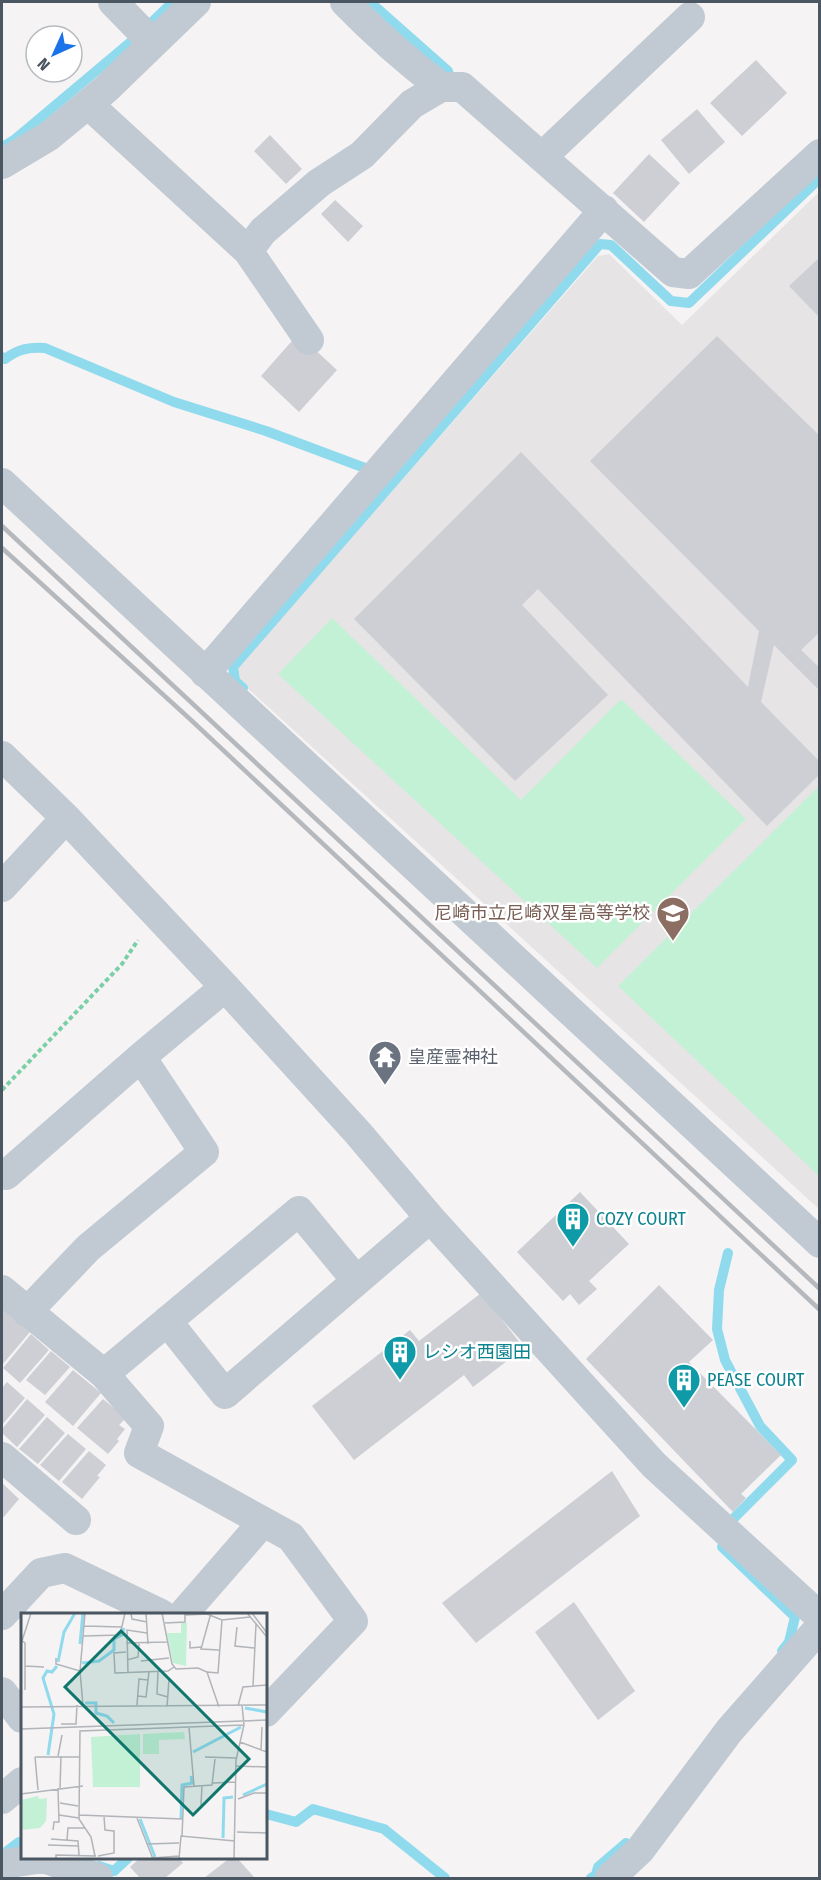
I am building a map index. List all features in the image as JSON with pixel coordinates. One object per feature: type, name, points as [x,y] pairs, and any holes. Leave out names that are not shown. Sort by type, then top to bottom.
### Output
[{"type":"street","points":[[113,2],[153,43]]},
{"type":"street","points":[[2,164],[49,136],[88,104],[196,2]]},
{"type":"street","points":[[345,2],[370,29],[441,87]]},
{"type":"street","points":[[543,156],[690,17]]},
{"type":"street","points":[[248,251],[263,231],[319,183],[362,155],[412,104],[441,87],[462,87],[673,272],[689,274],[819,154]]},
{"type":"street","points":[[88,104],[248,251],[309,340]]},
{"type":"street","points":[[205,673],[604,210]]},
{"type":"street","points":[[2,483],[819,1243]]},
{"type":"street","points":[[2,756],[66,818],[225,987],[654,1465],[819,1617]]},
{"type":"street","points":[[2,887],[66,818]]},
{"type":"street","points":[[6,1175],[225,987]]},
{"type":"street","points":[[27,1312],[88,1248],[204,1152],[141,1057]]},
{"type":"street","points":[[104,1374],[299,1211],[356,1280]]},
{"type":"street","points":[[167,1322],[225,1394],[430,1218]]},
{"type":"street","points":[[2,1290],[104,1374],[149,1426],[139,1453],[291,1537],[353,1621],[267,1711]]},
{"type":"street","points":[[2,1457],[76,1520]]},
{"type":"street","points":[[184,1613],[263,1522]]},
{"type":"street","points":[[2,1615],[41,1572],[65,1568],[159,1613]]},
{"type":"street","points":[[610,1878],[640,1850],[729,1731],[819,1627]]},
{"type":"street","points":[[2,1692],[21,1717]]},
{"type":"street","points":[[2,1799],[21,1783]]},
{"type":"street","points":[[2,1869],[10,1863],[37,1859]]},
{"type":"street","points":[[47,1859],[98,1878]]},
{"type":"path","points":[[2,1090],[122,964],[156,914]]},
{"type":"shaded area","name":"尼崎市立尼崎双星高等学校","points":[[819,192],[819,1209],[232,674],[598,256],[609,254],[682,325]]},
{"type":"green space","points":[[332,618],[521,800],[621,699],[746,819],[597,968],[278,674]]},
{"type":"green space","points":[[819,786],[819,1176],[618,986]]},
{"type":"building","points":[[756,60],[787,93],[742,136],[710,103]]},
{"type":"building","points":[[697,109],[725,142],[689,174],[661,140]]},
{"type":"building","points":[[270,135],[302,169],[286,184],[254,151]]},
{"type":"building","points":[[649,154],[680,183],[644,222],[613,193]]},
{"type":"building","points":[[335,200],[363,226],[348,242],[321,214]]},
{"type":"building","points":[[820,257],[820,318],[789,286]]},
{"type":"building","points":[[298,334],[337,370],[299,412],[261,376]]},
{"type":"building","points":[[717,336],[820,436],[820,632],[801,650],[820,668],[820,691],[774,645],[761,702],[820,762],[820,774],[767,826],[538,589],[522,605],[608,695],[515,781],[354,619],[521,452],[748,687],[759,631],[590,461]]},
{"type":"building","name":"COZY COURT","points":[[580,1192],[629,1244],[589,1281],[597,1289],[579,1305],[570,1294],[563,1301],[517,1252]]},
{"type":"building","name":"PEASE COURT","points":[[659,1285],[713,1340],[689,1362],[781,1455],[741,1494],[746,1498],[733,1512],[586,1359]]},
{"type":"building","name":"レシオ西園田","points":[[481,1293],[524,1348],[473,1387],[464,1375],[354,1460],[312,1406],[410,1330],[419,1341]]},
{"type":"building","points":[[2,1308],[30,1332],[2,1365]]},
{"type":"building","points":[[31,1334],[49,1350],[20,1383],[3,1368]]},
{"type":"building","points":[[51,1351],[70,1367],[45,1395],[26,1380]]},
{"type":"building","points":[[73,1370],[101,1393],[73,1426],[45,1402]]},
{"type":"building","points":[[7,1382],[25,1398],[2,1425],[2,1388]]},
{"type":"building","points":[[27,1399],[45,1415],[17,1447],[2,1433],[2,1429]]},
{"type":"building","points":[[103,1399],[126,1418],[119,1425],[125,1429],[117,1439],[119,1441],[108,1454],[77,1428]]},
{"type":"building","points":[[47,1417],[65,1433],[38,1464],[19,1449]]},
{"type":"building","points":[[68,1434],[86,1449],[59,1481],[40,1465]]},
{"type":"building","points":[[89,1451],[106,1465],[97,1476],[100,1477],[82,1499],[62,1482]]},
{"type":"building","points":[[612,1471],[640,1516],[476,1643],[442,1603]]},
{"type":"building","points":[[2,1483],[19,1499],[2,1519]]},
{"type":"building","points":[[574,1602],[635,1691],[598,1720],[535,1632]]},
{"type":"building","points":[[139,1859],[180,1859],[183,1863],[165,1878],[140,1878],[130,1867]]},
{"type":"building","points":[[229,1859],[238,1859],[255,1878],[204,1878]]},
{"type":"waterway","points":[[4,146],[133,40],[173,2]]},
{"type":"waterway","points":[[370,2],[448,71],[451,84]]},
{"type":"waterway","points":[[243,688],[235,681],[233,667],[600,244],[611,245],[671,301],[689,303],[820,178]]},
{"type":"waterway","points":[[2,357],[5,359],[24,349],[45,348],[174,402],[266,431],[365,468],[373,474]]},
{"type":"waterway","points":[[724,1528],[792,1460],[760,1426],[725,1360],[717,1329],[719,1290],[728,1253]]},
{"type":"waterway","points":[[722,1547],[795,1617],[789,1642],[782,1651]]},
{"type":"waterway","points":[[267,1814],[296,1822],[313,1809],[384,1829],[445,1878]]},
{"type":"waterway","points":[[2,1855],[21,1842]]},
{"type":"waterway","points":[[591,1878],[596,1875],[598,1867],[626,1843]]},
{"type":"waterway","points":[[99,1866],[114,1871],[127,1859]]},
{"type":"railway","points":[[2,526],[820,1289]]},
{"type":"railway","points":[[2,548],[191,720],[820,1310]]},
{"type":"place","name":"尼崎市立尼崎双星高等学校","points":[[673,942]]},
{"type":"place","name":"皇産霊神社","points":[[385,1086]]},
{"type":"place","name":"COZY COURT","points":[[573,1248]]},
{"type":"place","name":"レシオ西園田","points":[[400,1381]]},
{"type":"place","name":"PEASE COURT","points":[[684,1409]]}]
